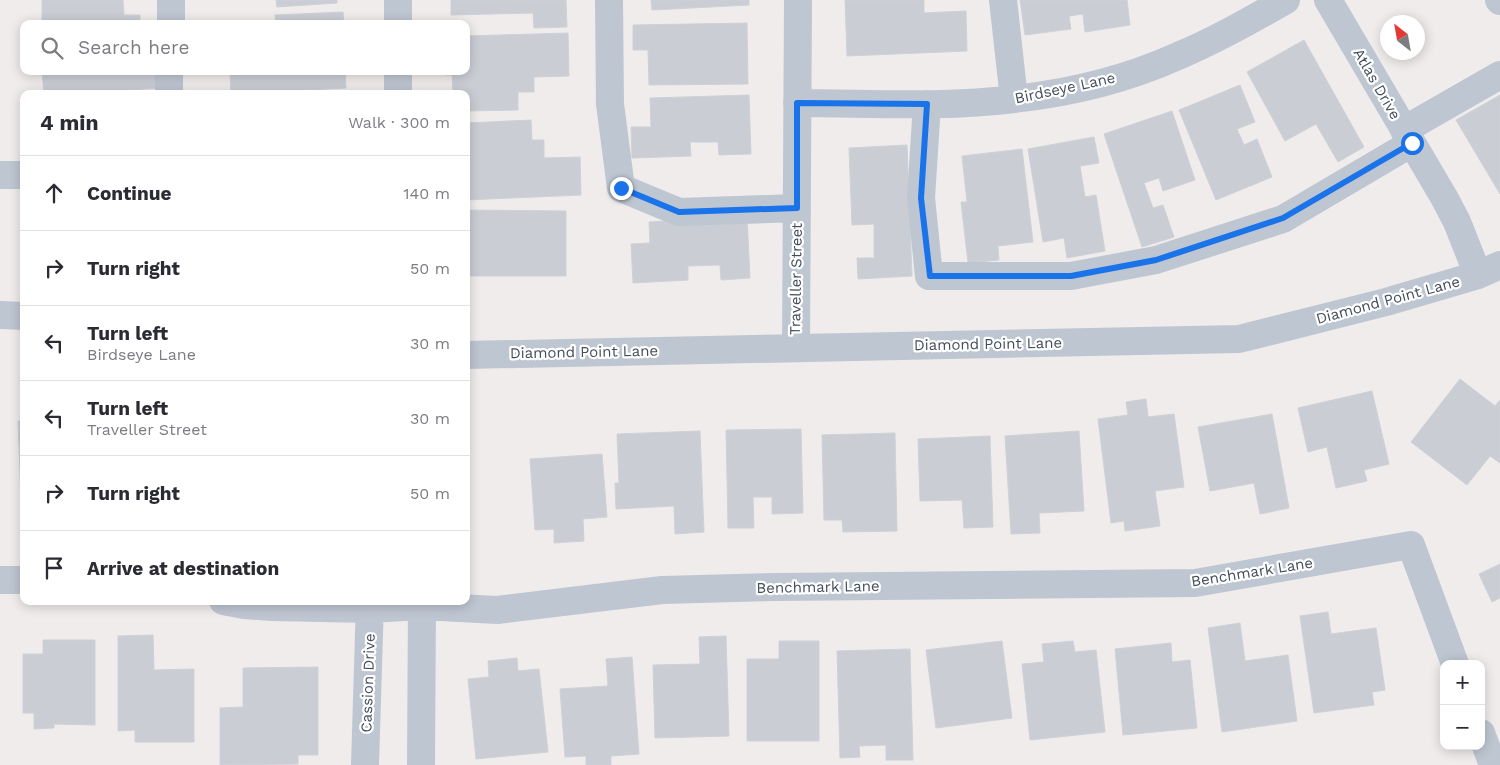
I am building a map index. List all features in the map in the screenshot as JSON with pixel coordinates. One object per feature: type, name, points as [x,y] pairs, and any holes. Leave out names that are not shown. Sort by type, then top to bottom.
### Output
[{"type":"street","points":[[171,0],[171,20]]},
{"type":"street","points":[[398,0],[398,20]]},
{"type":"street","points":[[609,0],[610,104],[621,188],[679,212],[797,208]]},
{"type":"street","name":"Traveller Street","points":[[796,348],[798,0]]},
{"type":"street","points":[[1003,0],[1014,99]]},
{"type":"street","name":"Birdseye Lane","points":[[797,103],[927,104],[1014,99],[1056,93],[1137,72],[1177,57],[1215,40],[1286,0]]},
{"type":"street","name":"Atlas Drive","points":[[1328,0],[1457,222],[1489,270]]},
{"type":"street","points":[[169,90],[170,75]]},
{"type":"street","points":[[398,75],[398,90]]},
{"type":"street","points":[[927,104],[921,198],[930,276],[1071,276],[1156,260],[1283,218],[1500,75]]},
{"type":"street","points":[[0,175],[20,176]]},
{"type":"street","name":"Diamond Point Lane","points":[[470,355],[1239,339],[1386,302],[1489,270]]},
{"type":"street","points":[[0,315],[20,316]]},
{"type":"street","name":"Benchmark Lane","points":[[443,605],[497,610],[662,590],[1195,583],[1411,545],[1454,660]]},
{"type":"street","points":[[0,580],[20,580]]},
{"type":"street","name":"Benchmark Lane","points":[[244,605],[272,607],[370,605]]},
{"type":"street","name":"Cassion Drive","points":[[365,765],[370,605]]},
{"type":"street","points":[[421,765],[422,605]]},
{"type":"street","points":[[1485,744],[1493,765]]},
{"type":"building","points":[[42,0],[123,0],[124,15],[140,15],[140,20],[42,20]]},
{"type":"building","points":[[276,0],[337,0],[337,3],[277,7]]},
{"type":"building","points":[[451,0],[566,0],[567,27],[534,28],[533,13],[451,15]]},
{"type":"building","points":[[651,0],[749,0],[749,5],[652,10]]},
{"type":"building","points":[[845,0],[924,0],[924,13],[966,11],[967,51],[847,56]]},
{"type":"building","points":[[1020,0],[1127,0],[1130,25],[1085,32],[1083,14],[1069,16],[1071,29],[1025,35]]},
{"type":"building","points":[[343,12],[344,20],[276,20],[275,15]]},
{"type":"building","points":[[747,23],[748,84],[649,85],[648,50],[633,50],[633,25]]},
{"type":"building","points":[[568,33],[569,76],[534,77],[534,92],[518,92],[518,110],[470,111],[470,90],[453,90],[452,75],[470,75],[470,36]]},
{"type":"building","points":[[1304,40],[1364,147],[1338,162],[1316,124],[1285,141],[1247,72]]},
{"type":"building","points":[[42,75],[156,75],[157,88],[131,90],[44,90]]},
{"type":"building","points":[[230,75],[345,75],[346,88],[231,90]]},
{"type":"building","points":[[1240,85],[1255,122],[1237,129],[1244,145],[1257,139],[1272,177],[1216,200],[1179,110]]},
{"type":"building","points":[[749,95],[751,154],[719,155],[718,142],[690,142],[691,156],[632,158],[631,127],[651,127],[650,98]]},
{"type":"building","points":[[1500,95],[1500,194],[1456,120]]},
{"type":"building","points":[[1172,111],[1195,180],[1163,191],[1159,178],[1144,183],[1153,208],[1163,205],[1174,237],[1142,247],[1104,134]]},
{"type":"building","points":[[531,120],[532,140],[544,140],[544,158],[580,157],[581,195],[470,200],[470,123]]},
{"type":"building","points":[[1094,137],[1099,163],[1080,166],[1085,197],[1096,195],[1105,251],[1067,258],[1064,238],[1043,242],[1028,149]]},
{"type":"building","points":[[907,145],[912,276],[858,279],[857,258],[874,258],[874,224],[852,225],[849,148]]},
{"type":"building","points":[[1022,149],[1033,242],[998,246],[999,260],[968,263],[961,202],[967,202],[962,156]]},
{"type":"building","points":[[470,210],[566,211],[566,276],[470,276]]},
{"type":"building","points":[[747,216],[750,278],[721,280],[720,265],[688,266],[688,280],[633,283],[631,244],[650,243],[649,222]]},
{"type":"building","points":[[1460,379],[1495,406],[1500,400],[1500,463],[1490,456],[1467,485],[1411,442]]},
{"type":"building","points":[[1372,391],[1389,464],[1364,470],[1367,481],[1336,488],[1327,447],[1308,452],[1298,408]]},
{"type":"building","points":[[1146,399],[1148,417],[1174,414],[1184,487],[1155,491],[1160,526],[1125,531],[1124,521],[1111,523],[1098,419],[1128,415],[1126,402]]},
{"type":"building","points":[[1272,414],[1289,508],[1260,514],[1254,483],[1210,491],[1198,427]]},
{"type":"building","points":[[18,421],[20,421],[20,470]]},
{"type":"building","points":[[801,429],[803,513],[772,514],[772,497],[753,497],[754,528],[728,528],[726,430]]},
{"type":"building","points":[[700,431],[704,532],[675,534],[674,506],[616,509],[615,483],[619,483],[617,434]]},
{"type":"building","points":[[1079,431],[1084,511],[1039,513],[1040,533],[1011,534],[1005,436]]},
{"type":"building","points":[[895,433],[897,531],[843,532],[842,520],[824,520],[822,435]]},
{"type":"building","points":[[990,436],[993,527],[964,528],[962,500],[920,501],[918,439]]},
{"type":"building","points":[[602,454],[607,517],[583,519],[584,541],[554,543],[554,529],[535,530],[530,459]]},
{"type":"building","points":[[1500,564],[1500,598],[1492,602],[1479,574]]},
{"type":"building","points":[[1328,612],[1331,634],[1376,628],[1385,690],[1372,692],[1374,705],[1314,713],[1300,616]]},
{"type":"building","points":[[1240,623],[1245,661],[1288,655],[1297,721],[1222,732],[1208,628]]},
{"type":"building","points":[[153,635],[154,670],[194,669],[194,742],[135,742],[135,730],[118,731],[118,636]]},
{"type":"building","points":[[726,636],[729,736],[655,738],[653,665],[700,664],[699,637]]},
{"type":"building","points":[[43,640],[95,640],[95,725],[54,724],[54,728],[34,729],[34,713],[23,713],[23,654],[43,654]]},
{"type":"building","points":[[779,641],[819,641],[819,741],[747,741],[747,659],[779,659]]},
{"type":"building","points":[[1002,641],[1012,718],[936,728],[926,650]]},
{"type":"building","points":[[1073,641],[1075,652],[1096,650],[1105,732],[1030,740],[1022,664],[1044,662],[1042,644]]},
{"type":"building","points":[[1171,643],[1172,662],[1190,660],[1197,728],[1123,735],[1115,649]]},
{"type":"building","points":[[910,649],[913,760],[886,760],[886,745],[859,746],[860,757],[840,758],[837,651]]},
{"type":"building","points":[[632,657],[639,754],[611,756],[611,765],[586,765],[586,756],[565,757],[560,689],[608,686],[606,659]]},
{"type":"building","points":[[517,658],[518,671],[539,669],[548,752],[476,759],[468,679],[489,677],[488,661]]},
{"type":"building","points":[[318,667],[318,755],[298,755],[298,764],[220,765],[220,708],[243,707],[243,668]]},
{"type":"route","points":[[621,188],[679,212],[797,208],[797,103],[927,104],[921,198],[930,276],[1071,276],[1156,260],[1283,218],[1412,143]]}]
